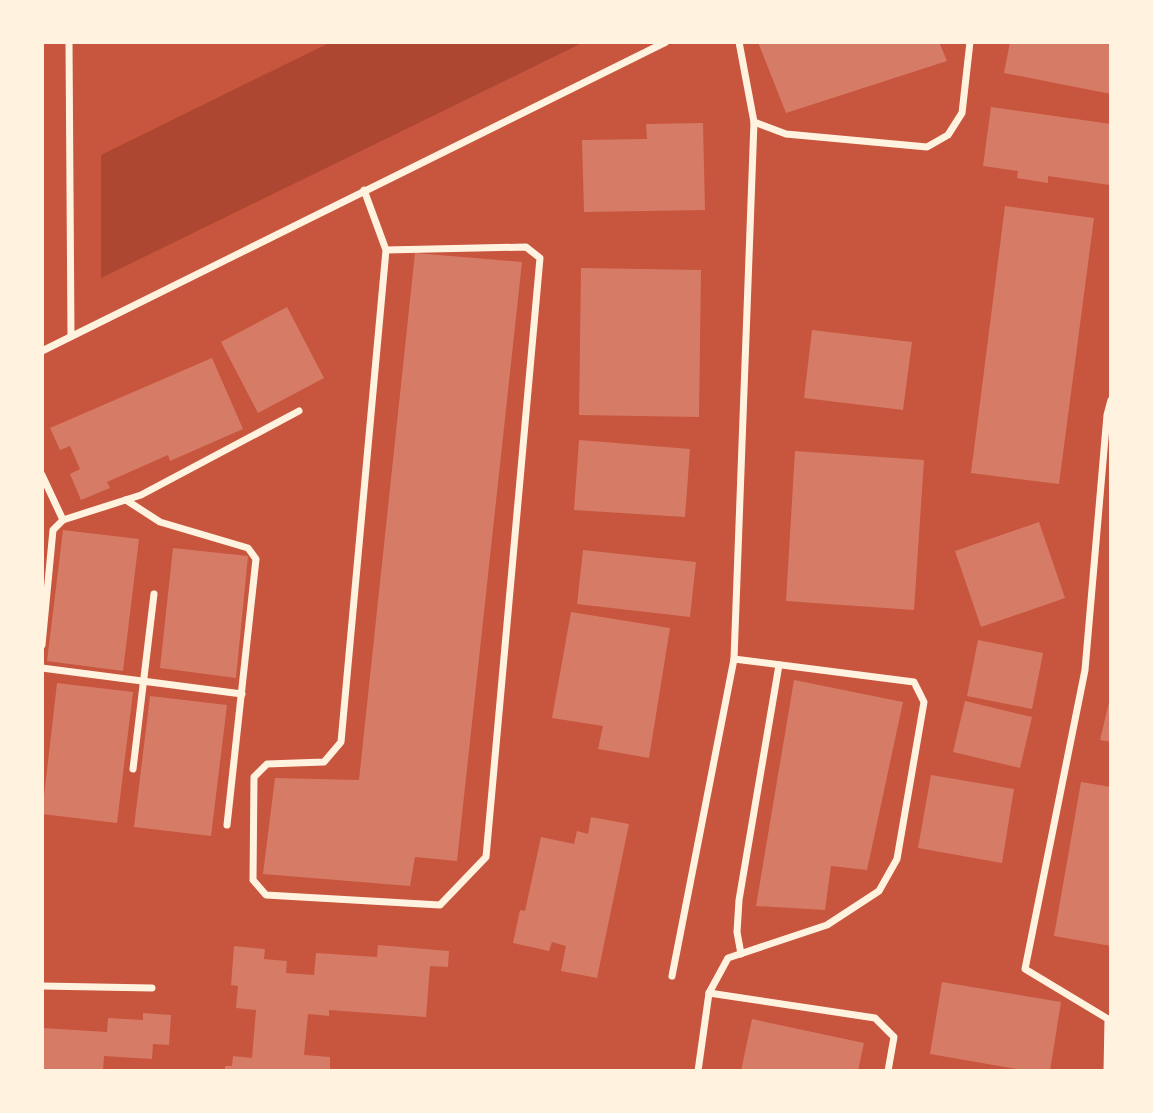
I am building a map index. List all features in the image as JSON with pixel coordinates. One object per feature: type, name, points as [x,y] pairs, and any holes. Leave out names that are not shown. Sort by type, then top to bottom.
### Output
[{"type":"street","points":[[69,42],[71,336]]},
{"type":"street","points":[[42,351],[666,42]]},
{"type":"street","points":[[672,975],[734,659],[754,122],[739,42]]},
{"type":"street","points":[[754,122],[786,134],[927,147],[948,135],[962,113],[970,42]]},
{"type":"street","points":[[364,190],[386,250],[341,742],[324,762],[267,764],[254,778],[253,880],[266,895],[440,905],[486,857],[540,258],[526,247],[386,250]]},
{"type":"street","points":[[1107,1071],[1108,1019],[1025,969],[1085,670],[1107,415],[1111,400]]},
{"type":"street","points":[[42,645],[53,530],[63,520],[141,495],[299,411]]},
{"type":"street","points":[[42,475],[63,520]]},
{"type":"street","points":[[126,500],[160,522],[248,548],[256,559],[227,825]]},
{"type":"street","points":[[133,769],[154,594]]},
{"type":"street","points":[[698,1071],[709,993],[728,958],[827,925],[879,891],[897,859],[924,702],[914,682],[734,659]]},
{"type":"street","points":[[741,954],[737,932],[739,900],[779,665]]},
{"type":"street","points":[[42,668],[242,694]]},
{"type":"street","points":[[42,986],[152,988]]},
{"type":"street","points":[[709,993],[875,1018],[894,1037],[888,1071]]},
{"type":"shaded area","points":[[331,42],[584,42],[101,278],[101,155]]},
{"type":"building","points":[[758,42],[939,42],[947,61],[786,113]]},
{"type":"building","points":[[1010,42],[1111,42],[1111,94],[1004,73]]},
{"type":"building","points":[[991,107],[1111,124],[1110,185],[1048,176],[1048,183],[1017,178],[1018,171],[983,166]]},
{"type":"building","points":[[703,123],[705,210],[584,212],[582,140],[647,139],[646,124]]},
{"type":"building","points":[[1005,206],[1094,218],[1059,484],[971,473]]},
{"type":"building","points":[[415,253],[522,262],[457,861],[415,857],[410,886],[263,874],[275,778],[359,780]]},
{"type":"building","points":[[581,268],[701,270],[699,417],[579,415]]},
{"type":"building","points":[[287,307],[324,378],[258,413],[221,342]]},
{"type":"building","points":[[812,330],[912,342],[903,410],[804,398]]},
{"type":"building","points":[[212,358],[243,429],[170,461],[168,455],[107,482],[110,488],[81,500],[70,474],[80,469],[70,446],[60,450],[50,428]]},
{"type":"building","points":[[579,440],[690,449],[685,517],[574,510]]},
{"type":"building","points":[[795,451],[924,460],[914,610],[786,601]]},
{"type":"building","points":[[1039,522],[1065,598],[981,627],[955,551]]},
{"type":"building","points":[[63,530],[139,539],[123,671],[47,661]]},
{"type":"building","points":[[173,548],[248,556],[236,678],[160,668]]},
{"type":"building","points":[[583,550],[696,562],[690,617],[577,604]]},
{"type":"building","points":[[571,612],[670,628],[649,758],[598,749],[603,726],[552,718]]},
{"type":"building","points":[[978,640],[1043,653],[1032,709],[967,696]]},
{"type":"building","points":[[794,680],[903,702],[867,870],[831,866],[825,910],[756,906]]},
{"type":"building","points":[[57,683],[133,692],[117,823],[42,814]]},
{"type":"building","points":[[150,696],[227,705],[211,836],[134,827]]},
{"type":"building","points":[[1111,698],[1111,742],[1100,740]]},
{"type":"building","points":[[965,701],[1032,717],[1020,768],[953,752]]},
{"type":"building","points":[[931,775],[1014,789],[1002,863],[918,848]]},
{"type":"building","points":[[1081,782],[1111,787],[1111,946],[1054,936]]},
{"type":"building","points":[[591,817],[629,824],[597,978],[561,971],[566,946],[552,942],[549,951],[513,943],[520,910],[525,911],[541,837],[574,844],[577,831],[588,834]]},
{"type":"building","points":[[378,945],[449,951],[448,967],[430,966],[426,1017],[329,1010],[329,1016],[308,1014],[304,1055],[330,1057],[330,1071],[225,1071],[225,1066],[232,1066],[233,1056],[252,1058],[256,1010],[236,1008],[238,986],[231,985],[234,946],[265,949],[264,959],[287,961],[286,973],[314,975],[316,953],[377,957]]},
{"type":"building","points":[[942,982],[1061,1002],[1050,1071],[1028,1071],[930,1054]]},
{"type":"building","points":[[143,1013],[171,1015],[169,1045],[153,1044],[152,1059],[104,1056],[103,1071],[42,1071],[42,1028],[107,1032],[108,1018],[143,1020]]},
{"type":"building","points":[[752,1019],[864,1043],[858,1071],[741,1071]]}]
